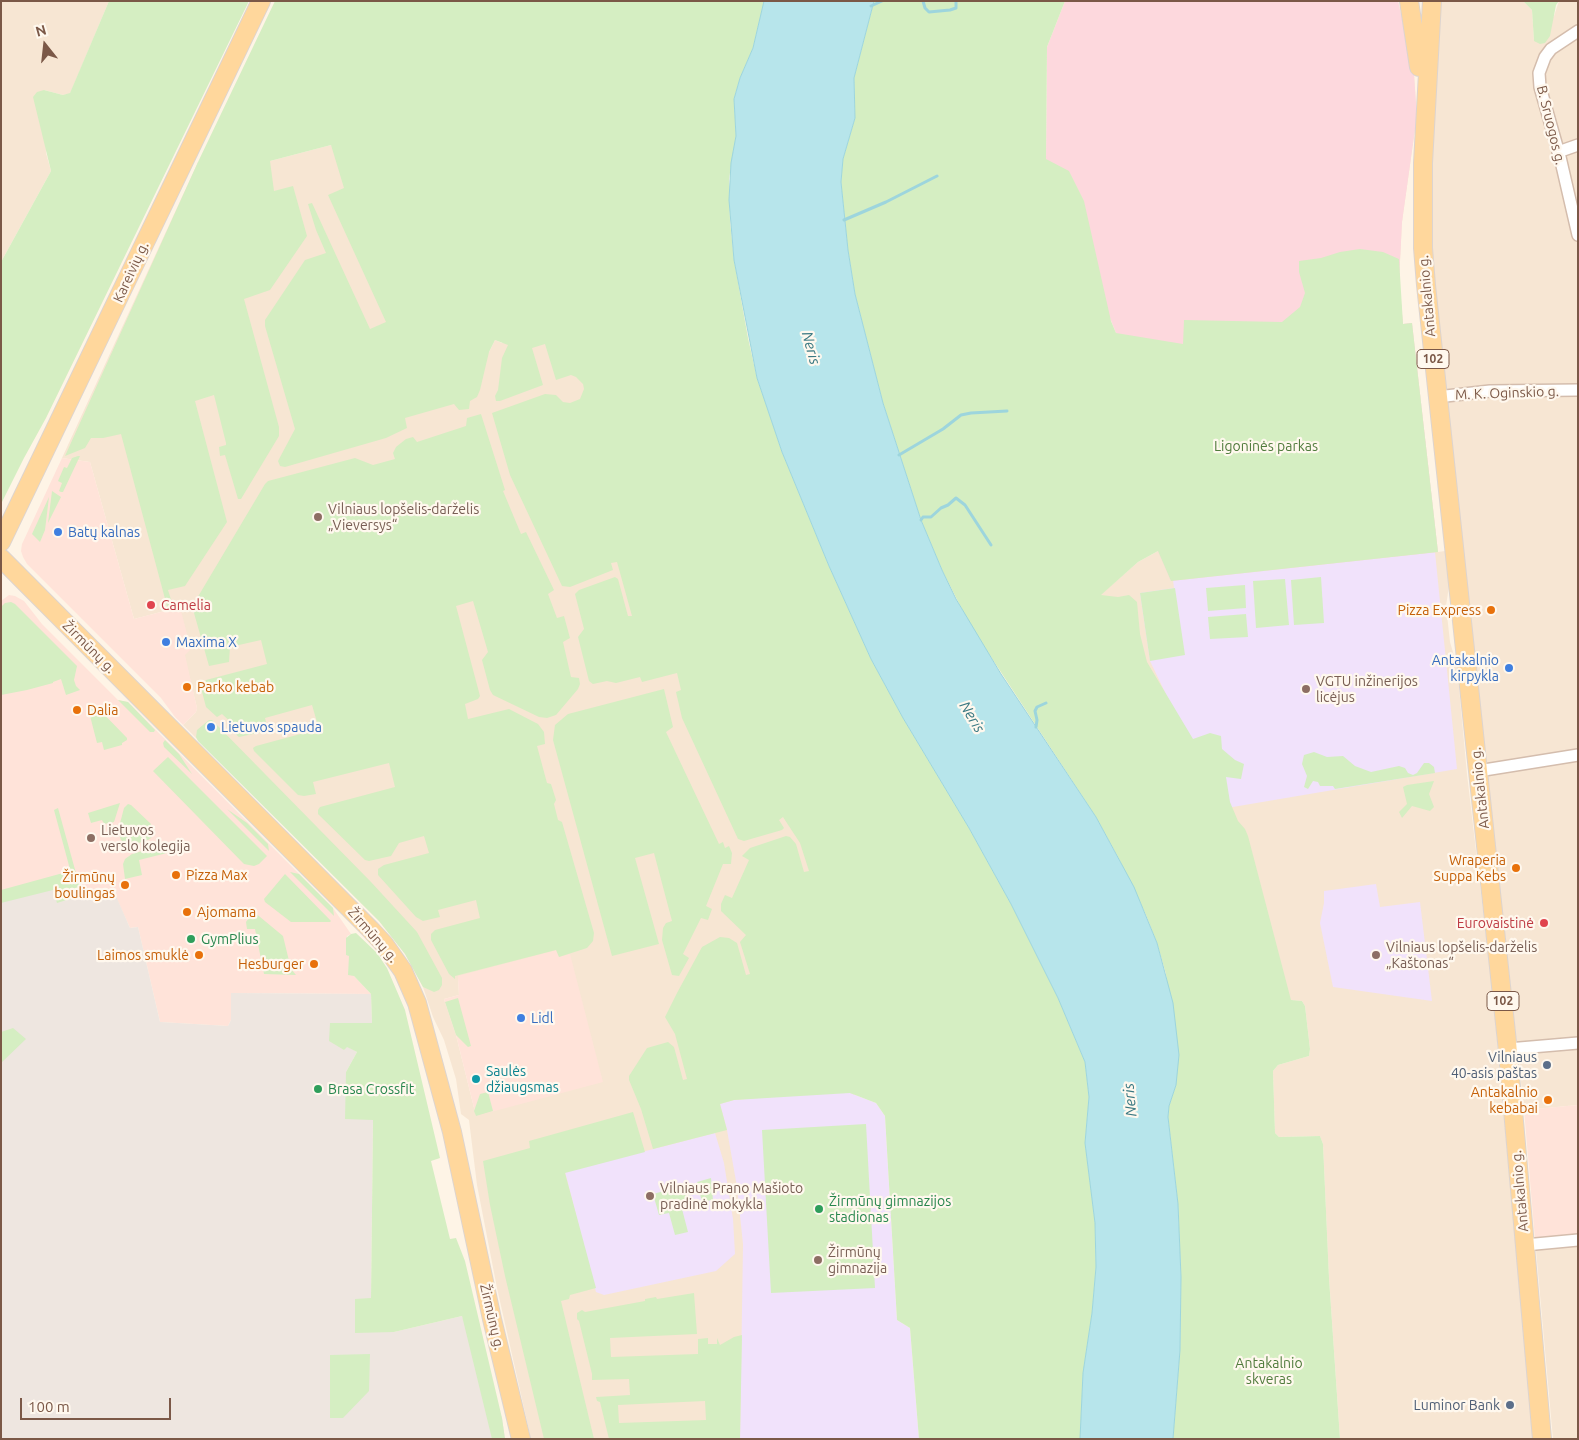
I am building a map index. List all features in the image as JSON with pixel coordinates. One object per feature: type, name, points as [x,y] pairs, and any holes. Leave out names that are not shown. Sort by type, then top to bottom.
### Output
[{"type":"main road","name":"Kareivių g.","points":[[1,542],[261,1]]},
{"type":"main road","name":"Antakalnio g.","points":[[1409,1],[1422,92],[1424,138]]},
{"type":"main road","name":"Antakalnio g.","points":[[1432,1],[1424,138],[1423,248],[1437,397],[1508,1049],[1542,1439]]},
{"type":"main road","name":"Žirmūnų g.","points":[[1,558],[370,929],[384,944],[403,971],[417,1003],[452,1132],[520,1439]]},
{"type":"street","name":"B. Sruogos g.","points":[[1577,229],[1540,87],[1539,73],[1545,57],[1551,49],[1578,31]]},
{"type":"street","points":[[1558,152],[1578,145]]},
{"type":"street","name":"M. K. Oginskio g.","points":[[1437,397],[1490,391],[1578,390]]},
{"type":"street","points":[[1478,771],[1578,755]]},
{"type":"street","points":[[1508,1049],[1578,1043]]},
{"type":"street","points":[[1525,1245],[1578,1240]]},
{"type":"shaded area","points":[[1,1],[109,1],[70,94],[63,95],[44,90],[46,153],[51,171],[1,262]]},
{"type":"shaded area","points":[[1065,1],[1398,1],[1414,74],[1416,104],[1416,122],[1402,222],[1399,281],[1403,324],[1412,323],[1438,552],[1445,551],[1449,586],[1446,606],[1450,642],[1457,666],[1467,774],[1493,996],[1533,1439],[1340,1439],[1329,1278],[1323,1144],[1320,1136],[1279,1137],[1275,1133],[1273,1071],[1278,1065],[1309,1056],[1310,1049],[1305,1006],[1302,1001],[1275,999],[1100,595],[1138,562],[1158,551]]},
{"type":"shaded area","points":[[1065,1],[1398,1],[1414,74],[1416,104],[1416,122],[1402,222],[1399,281],[1403,324],[1412,323],[1438,552],[1171,581],[1158,551],[1116,333],[1046,159],[1047,47]]},
{"type":"shaded area","points":[[1439,1],[1523,1],[1532,10],[1534,41],[1554,16],[1559,1],[1578,1],[1578,1105],[1524,1110],[1430,266],[1436,36]]},
{"type":"shaded area","points":[[331,145],[489,352],[495,340],[502,343],[559,326],[805,834],[919,1439],[531,1439],[497,1288],[477,1185],[469,1120],[461,1114],[456,1079],[444,1040],[433,1017],[423,987],[405,954],[379,921],[183,725],[196,712],[197,708],[184,655],[180,607],[134,619],[90,462],[62,458],[198,162],[270,161]],"holes":[[[458,976],[476,1116],[456,1035],[444,999],[459,995]]]},
{"type":"shaded area","points":[[62,458],[90,462],[134,619],[180,607],[191,649],[185,655],[197,708],[196,712],[183,725],[161,698],[27,564],[23,557],[21,551],[22,544]]},
{"type":"shaded area","name":"VGTU inžinerijos licėjus","points":[[1435,552],[1457,769],[1221,809],[1150,661],[1140,593],[1174,588],[1173,580]]},
{"type":"shaded area","points":[[9,595],[24,601],[42,624],[118,700],[128,702],[333,908],[351,934],[347,936],[354,976],[371,994],[232,993],[231,1020],[228,1026],[160,1022],[138,927],[130,928],[116,897],[111,898],[110,894],[102,898],[100,891],[82,895],[75,873],[1,893],[1,601]]},
{"type":"shaded area","points":[[76,873],[82,895],[100,891],[102,898],[110,893],[111,898],[116,896],[130,928],[138,927],[160,1022],[228,1026],[231,1020],[231,993],[371,994],[372,1023],[330,1023],[344,1050],[346,1046],[357,1052],[346,1072],[373,1120],[371,1298],[394,1332],[462,1316],[502,1418],[505,1439],[1,1439],[1,893]]},
{"type":"shaded area","name":"Vilniaus lopšelis-darželis „Kaštonas“","points":[[1376,884],[1380,907],[1420,902],[1432,1001],[1333,987],[1320,923],[1324,891]]},
{"type":"shaded area","points":[[557,950],[559,957],[570,954],[603,1082],[476,1116],[456,1035],[444,999],[459,995],[458,976]]},
{"type":"shaded area","name":"Žirmūnų gimnazija","points":[[823,1093],[850,1093],[876,1103],[885,1116],[897,1320],[910,1328],[919,1439],[740,1439],[743,1244],[737,1187],[727,1130],[720,1104],[734,1100]]},
{"type":"shaded area","points":[[1578,1105],[1578,1235],[1535,1239],[1524,1110]]},
{"type":"shaded area","name":"Vilniaus Prano Mašioto pradinė mokykla","points":[[715,1133],[724,1163],[733,1219],[735,1254],[716,1271],[604,1295],[596,1292],[565,1172]]},
{"type":"shaded area","points":[[1578,1235],[1578,1439],[1553,1439],[1535,1239]]},
{"type":"green space","points":[[109,1],[249,1],[46,418],[1,504],[1,262],[51,171],[33,97],[37,92],[44,90],[63,95],[70,93]]},
{"type":"green space","points":[[275,1],[764,1],[753,48],[740,78],[734,99],[736,136],[729,179],[730,221],[734,260],[748,338],[757,378],[782,452],[829,566],[871,659],[1011,904],[1058,998],[1085,1062],[1089,1097],[1085,1143],[1095,1223],[1096,1267],[1092,1313],[1083,1374],[1080,1439],[919,1439],[910,1328],[897,1320],[885,1116],[876,1103],[850,1093],[734,1100],[720,1104],[727,1130],[653,1149],[629,1076],[647,1048],[668,1042],[674,1047],[683,1080],[687,1079],[675,1034],[665,1017],[702,947],[720,937],[729,938],[737,943],[746,975],[750,974],[740,942],[746,935],[721,911],[721,904],[725,895],[732,898],[749,860],[742,856],[750,848],[786,836],[790,837],[796,844],[804,872],[809,871],[800,843],[783,817],[779,820],[784,828],[782,830],[744,841],[738,839],[682,718],[676,692],[681,690],[677,673],[642,682],[640,677],[616,683],[607,681],[593,684],[589,681],[578,637],[584,629],[575,594],[579,590],[615,577],[618,579],[628,616],[632,616],[617,562],[611,563],[613,570],[570,587],[562,586],[510,475],[492,413],[545,394],[556,395],[563,402],[570,403],[580,399],[584,389],[583,384],[571,375],[556,380],[545,344],[532,348],[543,385],[496,401],[495,396],[498,390],[502,358],[508,345],[495,340],[489,352],[480,390],[477,397],[470,401],[469,409],[459,410],[454,404],[405,418],[407,428],[386,438],[285,467],[280,466],[278,461],[295,429],[265,326],[265,320],[305,260],[326,253],[308,204],[312,203],[370,329],[386,322],[328,195],[344,188],[331,145],[270,161],[274,191],[293,186],[307,236],[270,290],[244,299],[279,427],[279,436],[241,499],[238,499],[225,455],[220,456],[219,447],[226,445],[226,443],[214,395],[195,401],[227,522],[185,586],[168,590],[174,609],[168,610],[121,434],[103,438],[91,438],[85,448],[65,456],[198,162]]},
{"type":"green space","points":[[874,1],[1065,1],[1047,47],[1046,159],[1069,171],[1084,201],[1111,321],[1116,333],[1183,344],[1184,320],[1282,322],[1300,307],[1305,293],[1299,272],[1299,261],[1360,249],[1383,252],[1399,259],[1403,324],[1412,323],[1438,552],[1171,581],[1158,551],[1138,562],[1101,595],[1118,597],[1129,595],[1137,602],[1140,634],[1147,662],[1193,739],[1210,733],[1221,736],[1222,749],[1235,760],[1244,764],[1241,779],[1226,777],[1230,802],[1238,821],[1248,836],[1291,1000],[1302,1001],[1305,1006],[1310,1049],[1309,1056],[1278,1065],[1273,1071],[1275,1133],[1279,1137],[1320,1136],[1323,1144],[1329,1278],[1340,1439],[1173,1439],[1180,1350],[1181,1277],[1178,1204],[1168,1117],[1169,1106],[1176,1085],[1166,974],[1146,915],[1096,817],[970,625],[942,570],[921,520],[883,403],[855,294],[841,182],[843,159],[855,118],[854,78]]},
{"type":"green space","points":[[1523,1],[1559,1],[1556,5],[1550,36],[1545,43],[1540,44],[1534,41],[1532,10]]},
{"type":"green space","points":[[481,414],[505,490],[503,491],[521,534],[526,532],[554,590],[548,594],[557,618],[564,616],[570,638],[563,642],[571,677],[579,678],[580,684],[556,715],[547,718],[539,717],[493,695],[482,660],[488,652],[473,601],[456,606],[480,696],[478,699],[465,704],[468,719],[509,709],[538,724],[544,732],[545,744],[537,746],[547,783],[551,784],[556,800],[554,804],[558,820],[562,822],[594,933],[593,941],[587,948],[559,957],[556,950],[455,976],[455,979],[449,974],[431,940],[431,934],[435,930],[480,918],[476,900],[438,910],[440,917],[423,921],[416,917],[378,875],[378,869],[384,865],[429,853],[424,836],[399,843],[391,856],[369,861],[365,860],[318,814],[320,807],[395,787],[389,763],[313,782],[316,794],[298,795],[253,748],[319,729],[312,705],[265,718],[267,726],[262,732],[239,737],[232,731],[235,726],[222,714],[217,717],[206,707],[201,688],[206,680],[267,664],[261,640],[230,647],[229,662],[209,666],[193,606],[268,481],[355,458],[373,465],[395,459],[393,453],[396,447],[406,439],[413,437],[417,442],[466,426],[467,418]]},
{"type":"green space","points":[[80,456],[63,492],[59,491],[62,483],[58,481],[64,467],[67,468],[72,458]]},
{"type":"green space","points":[[52,491],[61,497],[48,523]]},
{"type":"green space","points":[[49,497],[45,530],[40,542],[32,534]]},
{"type":"green space","points":[[1321,577],[1324,623],[1294,625],[1291,580]]},
{"type":"green space","points":[[1285,579],[1289,625],[1256,628],[1253,581]]},
{"type":"green space","points":[[1245,585],[1246,608],[1208,611],[1206,588]]},
{"type":"green space","points":[[1175,588],[1185,655],[1150,661],[1140,593]]},
{"type":"green space","points":[[11,602],[77,666],[74,680],[80,690],[66,695],[61,679],[27,690],[1,695],[1,607],[5,603]]},
{"type":"green space","points":[[1246,614],[1248,637],[1210,639],[1208,617]]},
{"type":"green space","points":[[664,689],[673,727],[666,732],[719,844],[723,842],[725,848],[729,846],[732,853],[731,864],[723,864],[706,906],[712,909],[708,920],[701,918],[683,954],[689,958],[679,976],[672,975],[662,940],[663,928],[666,923],[672,921],[654,853],[635,858],[659,944],[612,956],[553,740],[555,725],[568,714]]},
{"type":"green space","points":[[118,700],[128,702],[155,730],[154,732],[150,732]]},
{"type":"green space","points":[[94,704],[127,738],[122,745],[104,750],[102,742],[97,743],[88,708]]},
{"type":"green space","points":[[209,720],[212,720],[371,882],[417,932],[442,978],[442,985],[439,990],[434,992],[423,987],[405,954],[379,921],[198,741],[196,737],[197,730]]},
{"type":"green space","points":[[165,740],[179,754],[192,774],[164,747],[163,743]]},
{"type":"green space","points":[[1314,752],[1327,757],[1343,756],[1355,766],[1371,772],[1399,766],[1405,768],[1408,773],[1413,775],[1417,773],[1424,763],[1429,763],[1434,767],[1435,773],[1335,789],[1333,786],[1320,786],[1318,782],[1313,781],[1308,789],[1304,787],[1307,776],[1302,764],[1304,755]]},
{"type":"green space","points":[[168,757],[267,856],[259,864],[254,866],[244,864],[153,771]]},
{"type":"green space","points":[[1434,781],[1429,794],[1434,807],[1430,811],[1412,806],[1402,818],[1399,812],[1407,804],[1403,787]]},
{"type":"green space","points":[[120,803],[114,822],[104,824],[102,820],[91,823],[88,813]]},
{"type":"green space","points":[[128,804],[151,824],[153,833],[148,840],[132,845],[126,844],[121,840],[118,831],[124,808]]},
{"type":"green space","points":[[58,808],[82,895],[57,903],[53,890],[1,903],[1,890],[63,873],[64,875],[71,873],[54,810]]},
{"type":"green space","points":[[227,809],[247,823],[268,844],[269,851]]},
{"type":"green space","points":[[181,841],[183,849],[139,860],[142,875],[125,879],[123,864],[125,859],[132,854]]},
{"type":"green space","points":[[290,872],[299,874],[333,908],[334,916]]},
{"type":"green space","points":[[285,874],[330,922],[291,922],[265,902],[264,899]]},
{"type":"green space","points":[[253,912],[283,936],[291,969],[296,975],[264,974],[255,929],[247,929],[246,922]]},
{"type":"green space","points":[[356,933],[377,953],[387,968],[405,1010],[440,1158],[431,1161],[450,1239],[456,1238],[465,1261],[502,1418],[505,1439],[492,1439],[462,1316],[394,1332],[355,1333],[355,1299],[371,1298],[373,1120],[345,1119],[346,1072],[357,1052],[347,1047],[344,1050],[329,1041],[330,1023],[372,1023],[371,994],[354,976],[348,975],[349,956],[346,955],[346,938]]},
{"type":"green space","points":[[458,998],[471,1046],[468,1047],[456,1035],[445,1002]]},
{"type":"green space","points":[[13,1028],[26,1039],[1,1063],[1,1032]]},
{"type":"green space","points":[[488,1092],[493,1111],[476,1116],[474,1111],[480,1094]]},
{"type":"green space","points":[[633,1112],[645,1152],[565,1173],[596,1288],[570,1295],[569,1299],[561,1301],[594,1439],[544,1439],[505,1276],[483,1161],[530,1148],[529,1141]]},
{"type":"green space","name":"Žirmūnų gimnazijos stadionas","points":[[866,1124],[875,1288],[771,1293],[762,1130]]},
{"type":"green space","points":[[711,1178],[713,1200],[702,1202],[697,1182]]},
{"type":"green space","points":[[686,1185],[692,1206],[682,1209],[688,1232],[675,1235],[669,1213],[659,1215],[653,1194]]},
{"type":"green space","points":[[694,1293],[697,1334],[610,1338],[611,1357],[698,1354],[698,1339],[708,1338],[708,1344],[717,1344],[717,1338],[720,1345],[742,1335],[740,1439],[609,1439],[600,1402],[597,1401],[596,1397],[630,1395],[629,1379],[592,1380],[577,1313],[582,1310],[585,1312],[645,1301],[645,1299],[656,1297],[657,1299]],"holes":[[[705,1401],[706,1420],[619,1423],[618,1405]]]},
{"type":"green space","points":[[370,1354],[369,1391],[343,1418],[330,1418],[330,1355]]},
{"type":"water","name":"Neris","points":[[764,1],[874,1],[854,78],[855,118],[843,159],[841,182],[855,294],[883,403],[921,520],[956,599],[1001,674],[1096,817],[1134,887],[1157,943],[1173,1003],[1179,1055],[1176,1085],[1169,1106],[1168,1117],[1178,1204],[1181,1277],[1180,1350],[1173,1439],[1080,1439],[1083,1373],[1092,1313],[1096,1267],[1095,1223],[1085,1143],[1089,1097],[1085,1062],[1058,998],[1011,904],[871,659],[829,566],[782,452],[757,378],[734,260],[729,200],[731,163],[736,136],[734,99],[740,78],[753,48]]},
{"type":"waterway","points":[[871,6],[882,1]]},
{"type":"waterway","points":[[923,1],[925,8],[929,12],[956,8],[956,1]]},
{"type":"waterway","points":[[844,220],[886,202],[937,176]]},
{"type":"waterway","points":[[899,455],[943,429],[961,415],[1007,411]]},
{"type":"waterway","points":[[921,520],[923,517],[931,517],[956,498],[965,505],[991,545]]},
{"type":"waterway","points":[[1036,727],[1035,711],[1037,707],[1046,703]]},
{"type":"place","name":"Vilniaus lopšelis-darželis „Vieversys“","points":[[318,517]]},
{"type":"place","name":"Batų kalnas","points":[[58,532]]},
{"type":"place","name":"Camelia","points":[[151,605]]},
{"type":"place","name":"Pizza Express","points":[[1491,610]]},
{"type":"place","name":"Maxima X","points":[[166,642]]},
{"type":"place","name":"Antakalnio kirpykla","points":[[1509,668]]},
{"type":"place","name":"Parko kebab","points":[[187,687]]},
{"type":"place","name":"VGTU inžinerijos licėjus","points":[[1306,689]]},
{"type":"place","name":"Dalia","points":[[77,710]]},
{"type":"place","name":"Lietuvos spauda","points":[[211,727]]},
{"type":"place","name":"Lietuvos verslo kolegija","points":[[91,838]]},
{"type":"place","name":"Wraperia Suppa Kebs","points":[[1516,868]]},
{"type":"place","name":"Pizza Max","points":[[176,875]]},
{"type":"place","name":"Žirmūnų boulingas","points":[[125,885]]},
{"type":"place","name":"Ajomama","points":[[187,912]]},
{"type":"place","name":"Eurovaistinė","points":[[1544,923]]},
{"type":"place","name":"GymPlius","points":[[191,939]]},
{"type":"place","name":"Laimos smuklė","points":[[199,955]]},
{"type":"place","name":"Vilniaus lopšelis-darželis „Kaštonas“","points":[[1376,955]]},
{"type":"place","name":"Hesburger","points":[[314,964]]},
{"type":"place","name":"Lidl","points":[[521,1018]]},
{"type":"place","name":"Vilniaus 40-asis paštas","points":[[1547,1065]]},
{"type":"place","name":"Saulės džiaugsmas","points":[[476,1079]]},
{"type":"place","name":"Brasa Crossfit","points":[[318,1089]]},
{"type":"place","name":"Antakalnio kebabai","points":[[1548,1100]]},
{"type":"place","name":"Vilniaus Prano Mašioto pradinė mokykla","points":[[650,1196]]},
{"type":"place","name":"Žirmūnų gimnazijos stadionas","points":[[819,1209]]},
{"type":"place","name":"Žirmūnų gimnazija","points":[[818,1260]]},
{"type":"place","name":"Luminor Bank","points":[[1510,1405]]},
{"type":"park label","name":"Ligoninės parkas","points":[[1266,446]]},
{"type":"park label","name":"Antakalnio skveras","points":[[1269,1372]]}]
